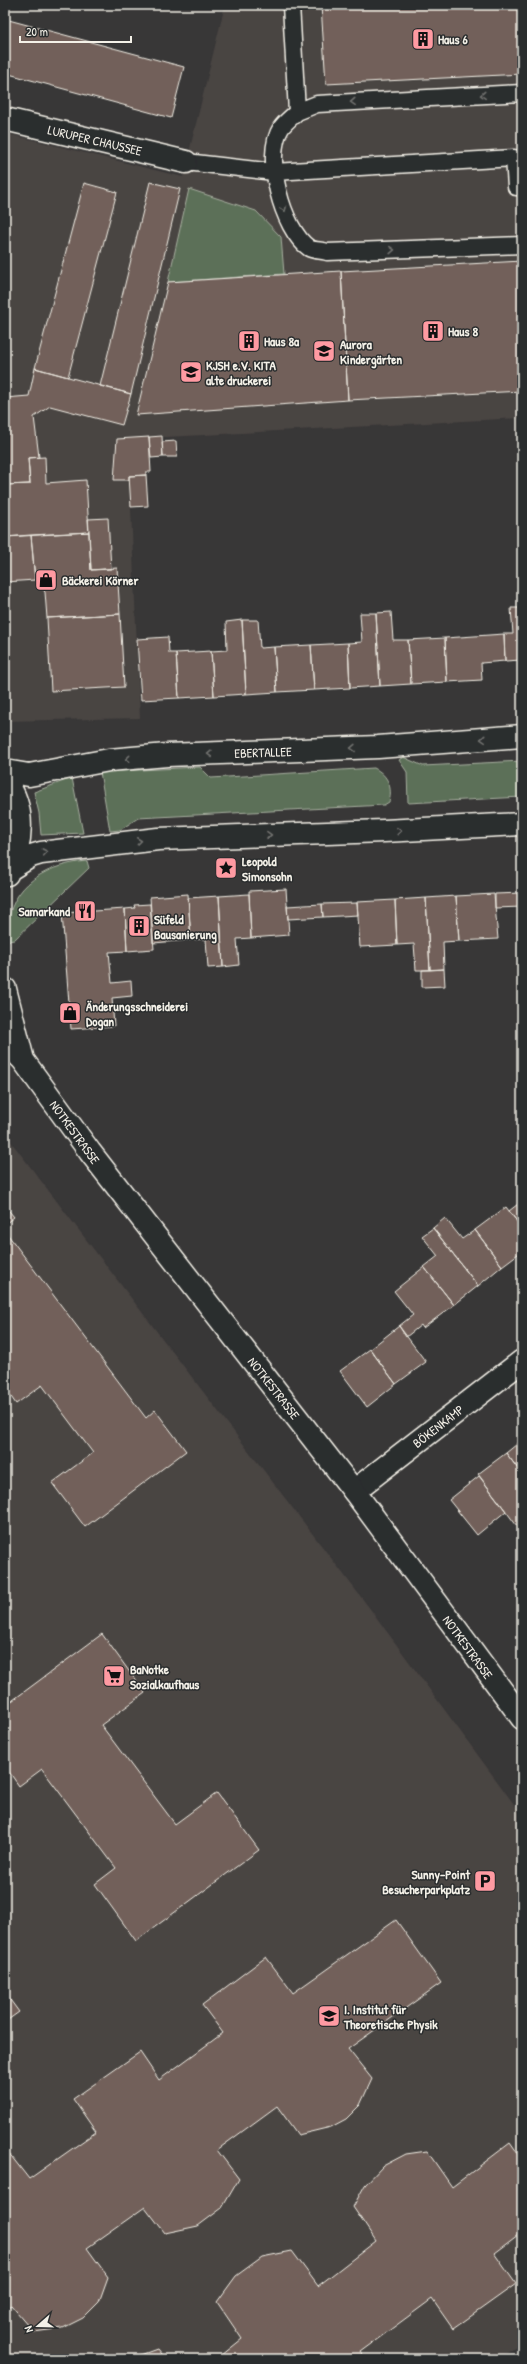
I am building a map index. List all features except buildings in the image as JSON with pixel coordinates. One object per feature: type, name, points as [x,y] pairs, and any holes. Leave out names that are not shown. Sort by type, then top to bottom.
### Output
[{"type":"street","name":"LURUPER CHAUSSEE","points":[[5,119],[186,162]]},
{"type":"street","name":"EBERTALLEE","points":[[5,771],[29,775],[109,760],[167,755],[378,747],[522,736]]},
{"type":"street","points":[[5,780],[15,799],[20,826],[17,852],[8,873]]},
{"type":"street","points":[[8,873],[30,856],[41,853],[158,839],[384,831],[522,824]]},
{"type":"street","name":"NOTKESTRASSE","points":[[5,989],[23,1060]]},
{"type":"street","name":"NOTKESTRASSE","points":[[5,1042],[23,1060],[90,1152],[354,1491],[522,1718]]},
{"type":"street","name":"BÖKENKAMP","points":[[354,1491],[522,1361]]},
{"type":"lane","points":[[291,5],[297,112]]},
{"type":"lane","points":[[522,93],[317,104],[297,112],[281,128],[276,142],[274,172],[283,210],[302,240],[310,249],[327,252],[522,245]]},
{"type":"lane","points":[[186,162],[274,172],[514,158],[516,187],[522,187]]},
{"type":"shaded area","points":[[225,5],[522,5],[522,418],[128,439],[140,718],[5,721],[5,133],[183,177]]},
{"type":"shaded area","points":[[5,1134],[371,1610],[522,1815],[522,2343],[498,2359],[5,2359]]},
{"type":"green space","points":[[189,189],[256,211],[281,237],[284,274],[168,282]]},
{"type":"green space","points":[[403,757],[423,766],[522,761],[522,797],[408,803],[407,772],[399,760]]},
{"type":"green space","points":[[200,767],[211,778],[374,768],[386,778],[390,787],[390,797],[389,802],[384,805],[138,818],[120,830],[110,831],[100,772]]},
{"type":"green space","points":[[72,778],[83,833],[41,835],[39,813],[34,792]]},
{"type":"green space","points":[[87,861],[89,868],[14,940],[8,941],[8,923],[12,908],[18,895],[28,884],[40,875],[54,868]]},
{"type":"place","name":"Haus 6","points":[[423,39]]},
{"type":"place","name":"Haus 8","points":[[433,331]]},
{"type":"place","name":"Haus 8a","points":[[249,341]]},
{"type":"place","name":"Aurora Kindergärten","points":[[324,351]]},
{"type":"place","name":"KJSH e.V. KITA alte druckerei","points":[[191,372]]},
{"type":"place","name":"Bäckerei Körner","points":[[46,580]]},
{"type":"place","name":"Leopold Simonsohn","points":[[226,868]]},
{"type":"place","name":"Samarkand","points":[[85,911]]},
{"type":"place","name":"Süfeld Bausanierung","points":[[139,926]]},
{"type":"place","name":"Änderungsschneiderei Dogan","points":[[70,1013]]},
{"type":"place","name":"BaNotke Sozialkaufhaus","points":[[114,1676]]},
{"type":"place","name":"Sunny-Point Besucherparkplatz","points":[[485,1881]]},
{"type":"place","name":"I. Institut für Theoretische Physik","points":[[329,2016]]}]
